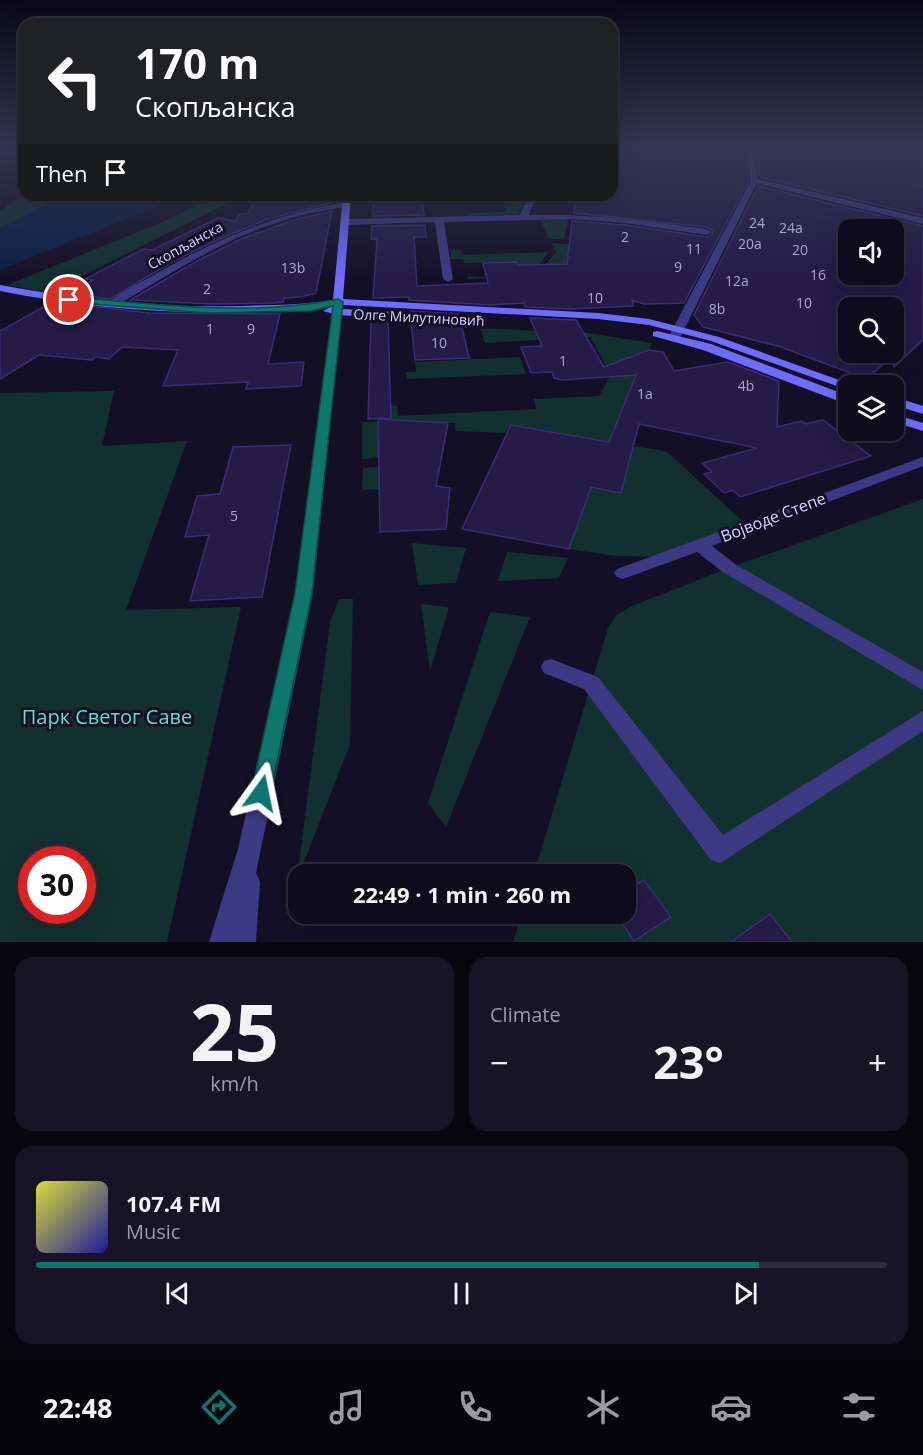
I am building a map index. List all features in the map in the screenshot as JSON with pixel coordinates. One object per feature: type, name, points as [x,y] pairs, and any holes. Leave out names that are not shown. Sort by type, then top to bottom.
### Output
[{"type":"street","points":[[677,333],[750,191]]},
{"type":"street","points":[[801,191],[923,221]]},
{"type":"street","name":"Скопљанска","points":[[112,304],[221,240],[342,201]]},
{"type":"street","points":[[223,942],[250,849],[304,593],[338,307],[346,201]]},
{"type":"street","points":[[524,216],[530,201]]},
{"type":"street","points":[[345,222],[572,216],[626,220],[707,232]]},
{"type":"street","points":[[439,219],[448,279]]},
{"type":"street","points":[[0,288],[31,295],[112,304]]},
{"type":"street","name":"Олге Милутиновић","points":[[112,304],[208,310],[338,307],[677,333],[838,382]]},
{"type":"street","name":"Олге Милутиновић","points":[[677,333],[707,347],[838,397]]},
{"type":"street","points":[[904,404],[923,410]]},
{"type":"street","points":[[904,421],[923,427]]},
{"type":"street","name":"Војводе Степе","points":[[623,573],[923,461]]},
{"type":"street","points":[[699,545],[729,568],[923,682]]},
{"type":"street","points":[[551,667],[591,683],[720,851],[923,720]]},
{"type":"street","points":[[242,942],[250,849]]},
{"type":"green space","points":[[18,199],[18,201],[53,201],[0,229],[0,211]]},
{"type":"green space","points":[[206,201],[232,201],[48,293],[7,285],[158,224]]},
{"type":"green space","points":[[502,201],[524,201],[518,214],[469,216],[468,213],[506,212]]},
{"type":"green space","points":[[565,218],[568,220],[564,239],[549,239],[540,219]]},
{"type":"green space","points":[[551,243],[612,247],[607,263],[546,264],[556,252]]},
{"type":"green space","points":[[451,250],[461,250],[463,255],[549,252],[539,265],[542,275],[524,276],[518,261],[464,263],[463,259],[451,259]]},
{"type":"green space","points":[[467,276],[484,277],[523,276],[468,279]]},
{"type":"green space","points":[[480,328],[588,333],[652,343],[649,350],[638,354],[643,359],[610,442],[511,425],[506,433],[455,431],[455,423],[389,421],[388,405],[397,406],[398,416],[536,409],[534,399],[599,396],[611,375],[590,337],[485,343]]},
{"type":"green space","points":[[520,357],[526,374],[407,379],[406,372],[416,372],[415,362]]},
{"type":"green space","name":"Парк Светог Саве","points":[[114,391],[102,446],[187,441],[126,610],[241,607],[167,942],[0,942],[0,393]]},
{"type":"green space","points":[[362,422],[378,422],[379,457],[362,459]]},
{"type":"green space","points":[[633,446],[666,451],[748,526],[667,557],[615,556],[569,549],[589,486]]},
{"type":"green space","points":[[379,467],[388,489],[362,490],[363,468]]},
{"type":"green space","points":[[923,499],[923,942],[513,942],[519,924],[636,924],[636,864],[537,864],[608,628],[616,615],[632,606],[729,568]]},
{"type":"green space","points":[[412,543],[466,548],[456,583],[418,585]]},
{"type":"green space","points":[[507,552],[568,558],[559,578],[498,581]]},
{"type":"green space","points":[[339,599],[353,599],[350,744],[303,864],[299,864],[330,622]]},
{"type":"green space","points":[[421,604],[449,607],[430,671]]},
{"type":"green space","points":[[490,612],[530,617],[446,827],[428,803]]},
{"type":"water","points":[[53,201],[171,201],[0,270],[0,229]]},
{"type":"building","points":[[618,191],[743,191],[684,303],[644,304],[632,300],[633,306],[570,309],[525,307],[524,303],[490,305],[409,300],[409,297],[373,298],[377,239],[371,239],[372,226],[425,225],[426,237],[414,237],[417,286],[488,283],[483,263],[567,264],[572,221],[626,225],[707,237],[712,234],[712,230],[707,227],[574,213],[575,201],[618,201]]},
{"type":"building","points":[[756,191],[778,191],[894,219],[838,219],[838,285],[904,285],[904,221],[923,226],[923,340],[904,358],[904,297],[838,297],[838,363],[885,363],[871,375],[855,375],[781,347],[703,327],[694,315]]},
{"type":"building","points":[[818,191],[923,191],[923,216]]},
{"type":"building","points":[[254,201],[334,201],[268,219],[219,239],[172,262],[110,299],[68,294],[93,280],[85,279],[143,249],[152,250],[218,218],[235,221],[240,214],[248,213]]},
{"type":"building","points":[[374,201],[422,201],[424,215],[373,216]]},
{"type":"building","points":[[332,211],[316,293],[284,298],[283,302],[275,303],[211,304],[130,300],[199,260],[241,239],[294,220]]},
{"type":"building","points":[[52,302],[150,313],[280,314],[268,364],[304,362],[301,386],[246,389],[248,382],[163,386],[178,350],[122,347],[109,359],[95,357],[92,360],[39,355],[0,379],[0,331]]},
{"type":"building","points":[[410,311],[459,314],[469,358],[415,360]]},
{"type":"building","points":[[530,318],[576,320],[604,367],[649,350],[663,352],[674,371],[728,362],[779,381],[777,427],[801,421],[806,424],[823,420],[838,431],[838,441],[851,441],[871,456],[740,497],[733,490],[724,493],[704,474],[712,472],[702,463],[757,448],[639,424],[621,493],[591,487],[569,549],[462,529],[511,425],[609,442],[636,375],[561,380],[554,378],[552,372],[531,373],[521,347],[542,346]]},
{"type":"building","points":[[371,319],[388,320],[391,418],[368,419]]},
{"type":"building","points":[[378,419],[448,423],[436,486],[450,488],[446,529],[380,532]]},
{"type":"building","points":[[291,445],[262,597],[190,601],[209,535],[185,537],[197,496],[220,494],[233,447]]},
{"type":"building","points":[[644,880],[671,917],[634,941],[623,924],[636,924],[636,885]]},
{"type":"building","points":[[770,914],[792,942],[731,942]]},
{"type":"route","points":[[69,300],[186,310],[311,308],[338,302],[304,593],[261,793]]}]
